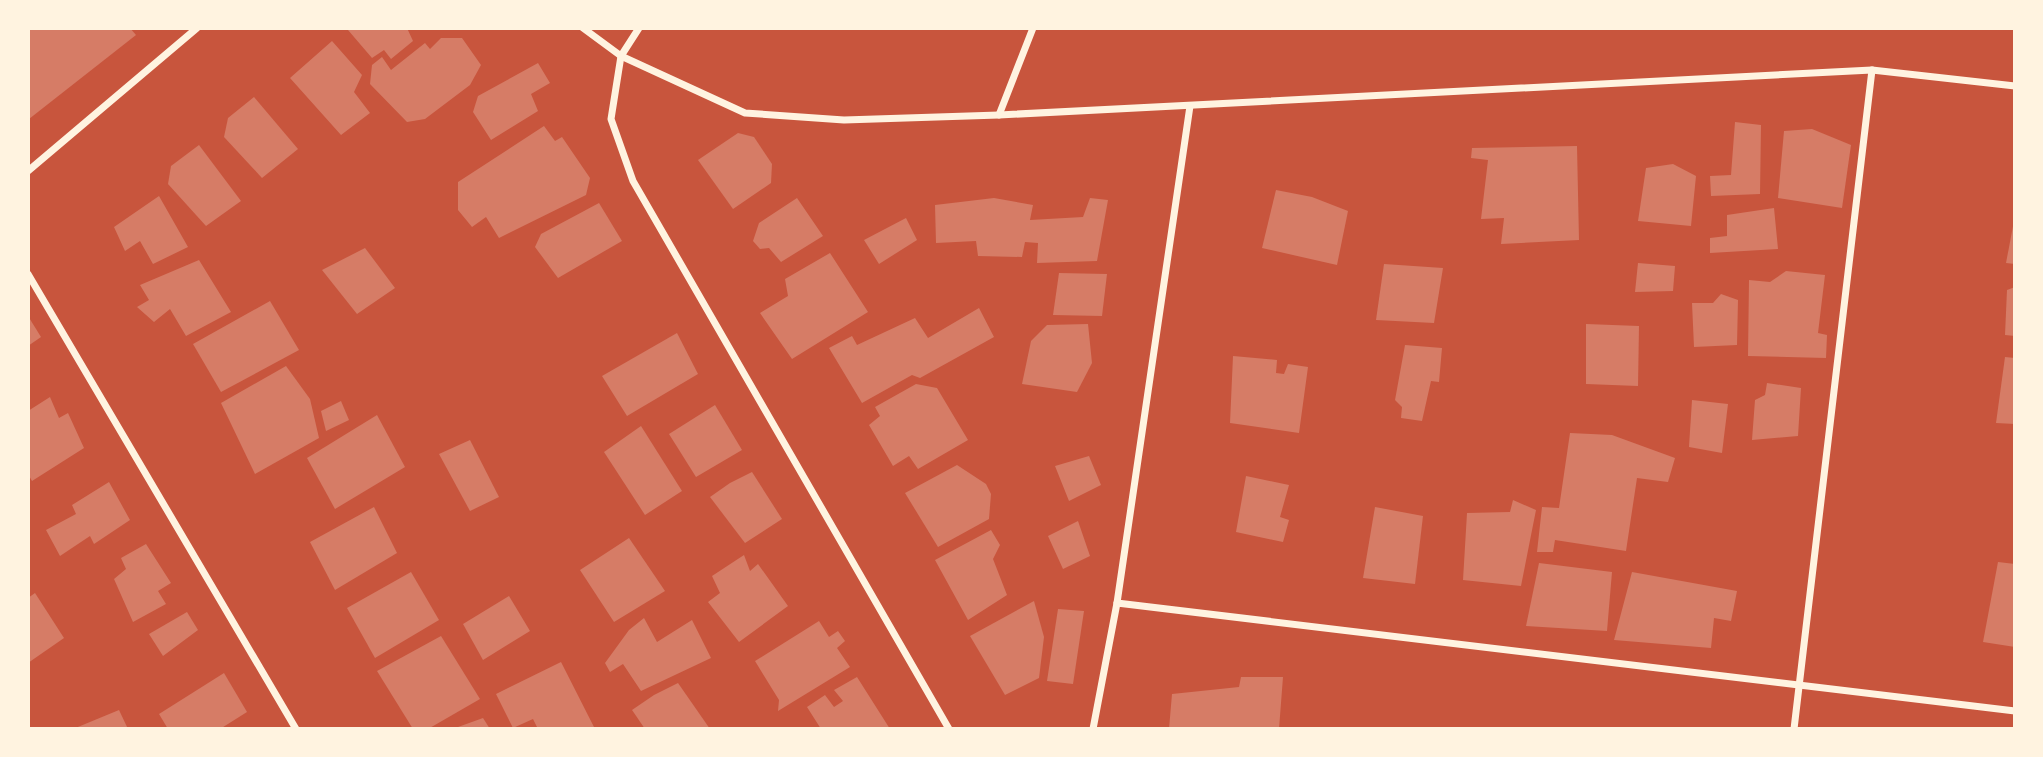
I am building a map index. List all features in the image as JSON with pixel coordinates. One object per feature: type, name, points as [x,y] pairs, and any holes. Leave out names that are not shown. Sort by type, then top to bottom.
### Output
[{"type":"street","points":[[28,171],[197,28]]},
{"type":"street","points":[[583,28],[621,56],[745,113],[844,120],[1190,106],[1872,70],[2015,86]]},
{"type":"street","points":[[639,28],[621,56],[611,119],[633,181],[950,729]]},
{"type":"street","points":[[999,115],[1033,28]]},
{"type":"street","points":[[1794,729],[1872,70]]},
{"type":"street","points":[[1093,729],[1117,603],[1190,106]]},
{"type":"street","points":[[28,274],[296,729]]},
{"type":"street","points":[[1117,603],[2015,711]]},
{"type":"building","points":[[28,28],[130,28],[136,35],[29,119]]},
{"type":"building","points":[[407,28],[413,41],[391,59],[384,50],[372,58],[348,30]]},
{"type":"building","points":[[441,38],[462,38],[481,65],[470,85],[425,119],[407,122],[370,84],[372,65],[382,57],[391,70],[425,43],[430,49]]},
{"type":"building","points":[[332,41],[362,75],[354,92],[370,113],[341,135],[290,78]]},
{"type":"building","points":[[538,63],[550,83],[531,94],[538,111],[491,140],[473,112],[478,96]]},
{"type":"building","points":[[254,97],[298,149],[262,178],[224,137],[228,118]]},
{"type":"building","points":[[1735,122],[1761,125],[1760,194],[1711,196],[1710,176],[1731,175]]},
{"type":"building","points":[[544,126],[555,141],[562,137],[590,178],[586,195],[499,238],[486,217],[472,227],[458,210],[458,182]]},
{"type":"building","points":[[1812,129],[1851,145],[1842,208],[1778,198],[1784,131]]},
{"type":"building","points":[[738,133],[754,137],[772,164],[771,183],[733,209],[698,160]]},
{"type":"building","points":[[199,145],[241,201],[206,226],[168,184],[171,166]]},
{"type":"building","points":[[1577,146],[1579,240],[1501,244],[1504,218],[1481,219],[1488,160],[1471,158],[1472,148]]},
{"type":"building","points":[[1673,164],[1696,176],[1691,226],[1638,221],[1646,168]]},
{"type":"building","points":[[1276,190],[1312,197],[1348,211],[1337,265],[1262,248]]},
{"type":"building","points":[[159,196],[188,247],[153,264],[140,241],[125,251],[114,227]]},
{"type":"building","points":[[797,198],[823,236],[781,262],[769,248],[760,249],[753,241],[759,223]]},
{"type":"building","points":[[994,198],[1033,205],[1030,220],[1083,217],[1090,198],[1108,200],[1097,261],[1037,263],[1038,243],[1025,242],[1022,257],[978,256],[976,241],[936,243],[935,205]]},
{"type":"building","points":[[599,203],[622,241],[558,278],[535,247],[541,234]]},
{"type":"building","points":[[1774,208],[1778,249],[1710,253],[1710,238],[1727,236],[1727,215]]},
{"type":"building","points":[[906,218],[917,240],[879,264],[864,240]]},
{"type":"building","points":[[2015,221],[2015,264],[2006,263]]},
{"type":"building","points":[[365,248],[395,288],[357,314],[322,270]]},
{"type":"building","points":[[830,253],[868,312],[792,359],[760,313],[788,296],[785,279]]},
{"type":"building","points":[[199,260],[231,312],[186,336],[170,309],[154,322],[137,307],[149,300],[140,285]]},
{"type":"building","points":[[1638,263],[1675,266],[1673,291],[1635,292]]},
{"type":"building","points":[[1384,264],[1443,268],[1434,323],[1376,320]]},
{"type":"building","points":[[1786,271],[1825,275],[1818,333],[1827,335],[1826,358],[1748,356],[1749,280],[1770,282]]},
{"type":"building","points":[[1059,273],[1107,274],[1102,316],[1053,315]]},
{"type":"building","points":[[2015,287],[2015,336],[2005,335],[2007,290]]},
{"type":"building","points":[[1721,294],[1738,300],[1737,345],[1694,347],[1692,303],[1713,303]]},
{"type":"building","points":[[270,301],[299,350],[221,392],[193,344]]},
{"type":"building","points":[[979,308],[994,337],[920,378],[912,375],[862,403],[829,348],[852,336],[857,345],[915,318],[928,338]]},
{"type":"building","points":[[28,316],[41,337],[28,346]]},
{"type":"building","points":[[1088,324],[1092,363],[1077,392],[1022,384],[1031,341],[1047,325]]},
{"type":"building","points":[[1586,324],[1639,326],[1638,386],[1586,384]]},
{"type":"building","points":[[677,333],[698,374],[627,416],[602,376]]},
{"type":"building","points":[[1405,345],[1442,348],[1439,382],[1431,381],[1422,421],[1401,418],[1402,407],[1395,400]]},
{"type":"building","points":[[1233,356],[1277,360],[1276,373],[1284,374],[1288,364],[1308,367],[1299,433],[1230,423]]},
{"type":"building","points":[[2005,357],[2015,358],[2015,424],[1996,423]]},
{"type":"building","points":[[286,366],[310,399],[319,438],[255,474],[221,403]]},
{"type":"building","points":[[1767,383],[1801,388],[1798,436],[1752,440],[1755,400],[1765,395]]},
{"type":"building","points":[[916,384],[937,388],[968,440],[918,469],[909,456],[893,466],[869,425],[880,416],[875,407]]},
{"type":"building","points":[[50,397],[59,418],[68,413],[84,448],[32,481],[28,474],[28,411]]},
{"type":"building","points":[[1692,400],[1728,404],[1722,453],[1689,447]]},
{"type":"building","points":[[341,401],[349,420],[326,431],[321,411]]},
{"type":"building","points":[[715,405],[742,450],[696,477],[669,434]]},
{"type":"building","points":[[377,415],[405,467],[335,509],[307,458]]},
{"type":"building","points":[[641,426],[682,491],[645,515],[604,452]]},
{"type":"building","points":[[1570,433],[1612,435],[1675,458],[1668,482],[1637,478],[1626,551],[1555,540],[1553,552],[1537,552],[1542,507],[1559,508]]},
{"type":"building","points":[[470,440],[499,497],[470,511],[439,454]]},
{"type":"building","points":[[1089,456],[1101,485],[1069,501],[1055,466]]},
{"type":"building","points":[[957,465],[986,484],[991,494],[989,519],[938,547],[905,493]]},
{"type":"building","points":[[752,472],[782,519],[745,543],[710,497]]},
{"type":"building","points":[[1246,476],[1289,485],[1280,517],[1289,520],[1283,542],[1236,532]]},
{"type":"building","points":[[109,482],[130,520],[94,544],[90,536],[60,556],[46,530],[76,514],[72,505]]},
{"type":"building","points":[[1513,500],[1536,510],[1521,586],[1463,580],[1467,513],[1510,512]]},
{"type":"building","points":[[374,507],[397,553],[335,590],[310,542]]},
{"type":"building","points":[[1375,507],[1423,516],[1415,584],[1363,578]]},
{"type":"building","points":[[1078,521],[1090,556],[1063,569],[1048,536]]},
{"type":"building","points":[[991,530],[1000,545],[993,559],[1007,595],[968,620],[935,560]]},
{"type":"building","points":[[629,538],[665,591],[614,622],[580,570]]},
{"type":"building","points":[[146,544],[171,583],[158,591],[166,604],[133,622],[114,579],[126,569],[121,558]]},
{"type":"building","points":[[744,555],[750,571],[758,564],[788,606],[739,642],[708,602],[720,593],[712,576]]},
{"type":"building","points":[[1998,562],[2015,564],[2015,647],[1983,642]]},
{"type":"building","points":[[1539,563],[1612,572],[1607,631],[1526,626]]},
{"type":"building","points":[[411,572],[439,620],[375,658],[347,608]]},
{"type":"building","points":[[1632,572],[1737,591],[1731,621],[1714,618],[1711,648],[1614,640]]},
{"type":"building","points":[[35,593],[64,638],[28,663],[28,598]]},
{"type":"building","points":[[509,596],[530,631],[483,660],[463,624]]},
{"type":"building","points":[[1034,601],[1044,637],[1039,678],[1005,695],[970,636]]},
{"type":"building","points":[[1058,609],[1084,611],[1073,684],[1047,681]]},
{"type":"building","points":[[187,612],[198,630],[163,656],[149,634]]},
{"type":"building","points":[[644,618],[657,642],[692,620],[711,658],[641,691],[623,664],[610,672],[605,663],[629,630]]},
{"type":"building","points":[[819,621],[829,637],[838,631],[845,641],[837,648],[850,667],[778,711],[779,700],[755,661]]},
{"type":"building","points":[[441,636],[480,699],[428,729],[413,729],[377,671]]},
{"type":"building","points":[[561,662],[595,729],[538,729],[533,719],[513,728],[496,694]]},
{"type":"building","points":[[224,673],[247,712],[220,729],[168,729],[159,714]]},
{"type":"building","points":[[857,677],[890,729],[821,729],[807,707],[825,695],[834,707],[843,701],[834,690]]},
{"type":"building","points":[[1241,677],[1283,677],[1279,729],[1169,729],[1172,694],[1239,687]]},
{"type":"building","points":[[678,683],[710,729],[645,729],[632,710]]},
{"type":"building","points":[[119,710],[128,729],[73,729]]},
{"type":"building","points":[[483,718],[490,729],[453,729],[458,727]]}]
